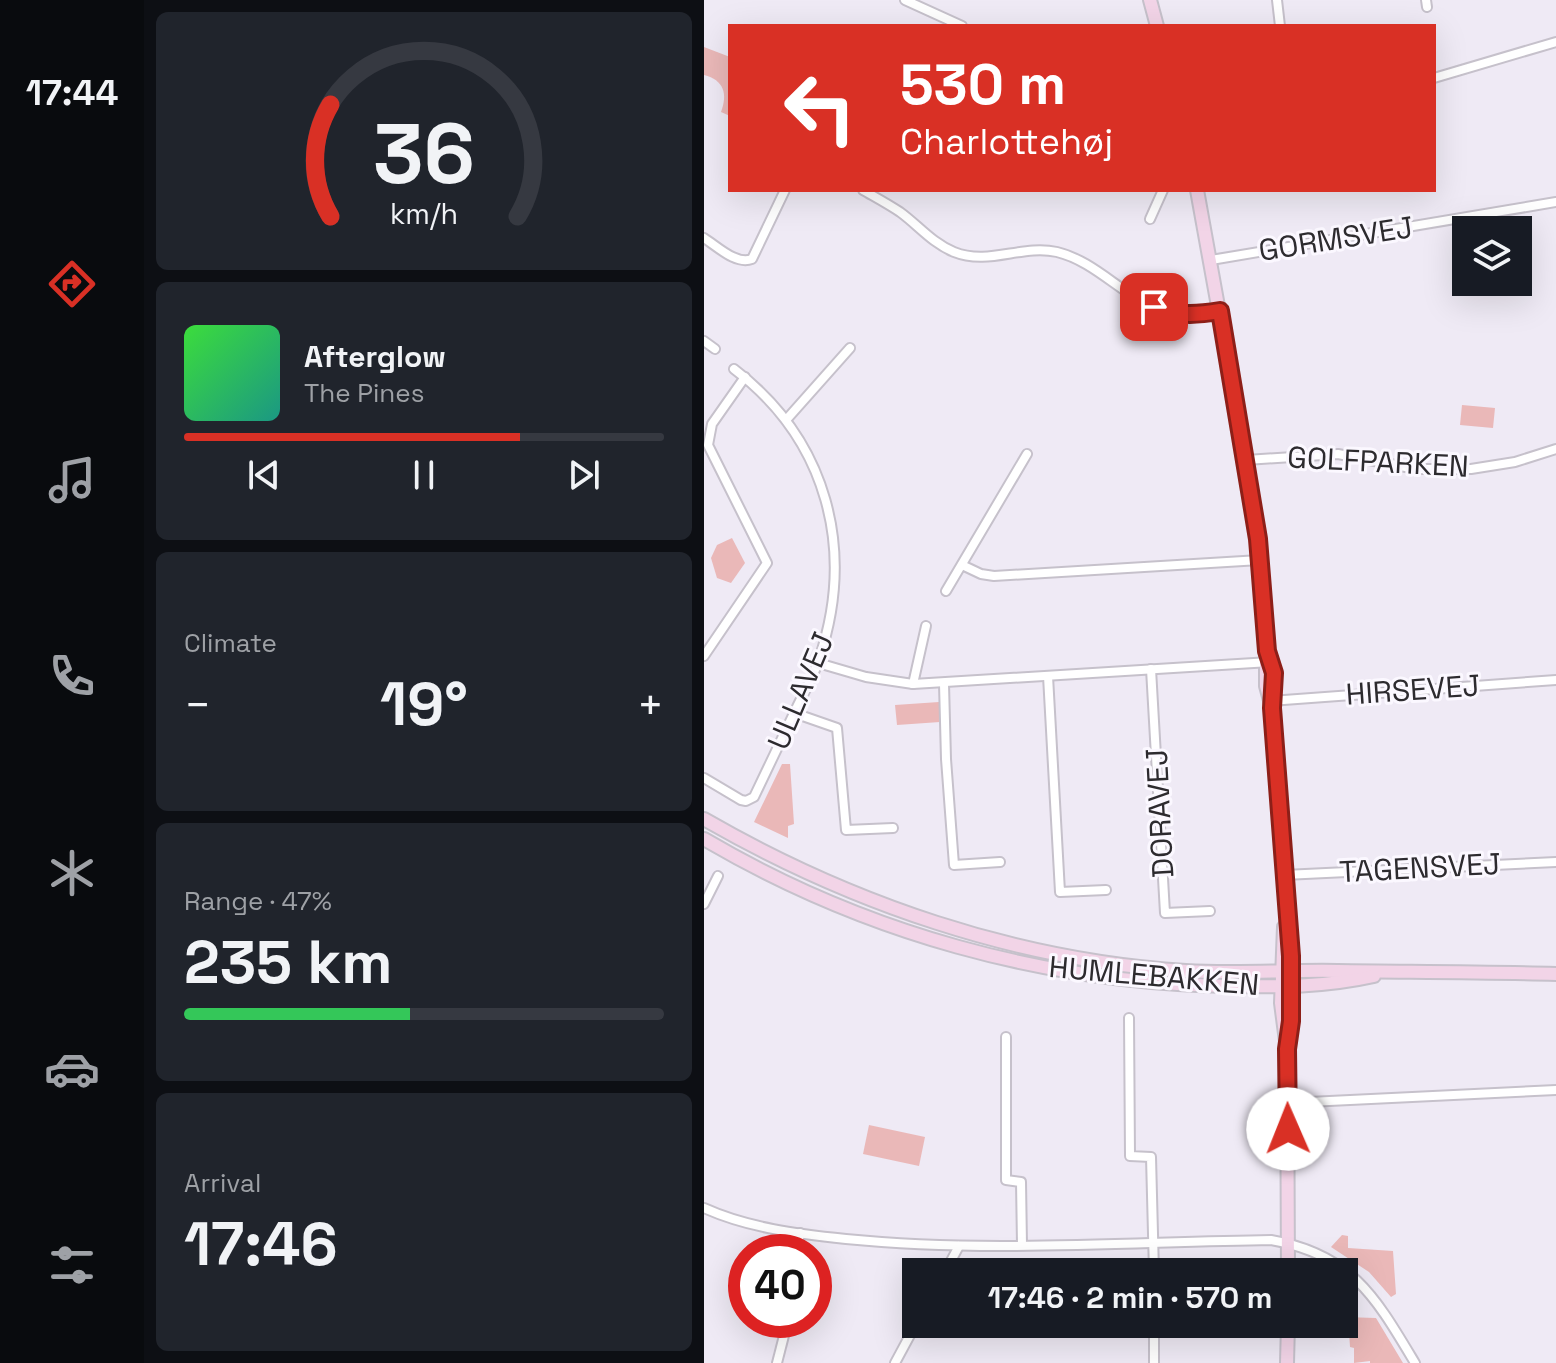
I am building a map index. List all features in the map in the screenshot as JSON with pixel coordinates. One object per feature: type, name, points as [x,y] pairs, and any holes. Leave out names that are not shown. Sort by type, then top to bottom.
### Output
[{"type":"street","points":[[905,0],[958,24]]},
{"type":"street","points":[[1150,0],[1156,24]]},
{"type":"street","points":[[1277,0],[1280,24]]},
{"type":"street","points":[[1436,77],[1556,42]]},
{"type":"street","points":[[704,238],[737,259],[748,262],[784,192]]},
{"type":"street","points":[[866,192],[901,213],[927,236],[955,252],[983,257],[1028,250],[1060,253],[1169,313],[1186,315],[1220,311]]},
{"type":"street","points":[[1150,219],[1162,192]]},
{"type":"street","points":[[1197,192],[1246,460],[1260,560],[1268,659],[1266,686],[1271,703],[1286,912],[1281,944],[1286,972],[1288,1258]]},
{"type":"street","name":"GORMSVEJ","points":[[1211,260],[1556,202]]},
{"type":"street","points":[[704,341],[715,349]]},
{"type":"street","points":[[786,420],[850,348]]},
{"type":"street","name":"ULLAVEJ","points":[[704,778],[741,800],[754,797],[818,663],[833,604],[836,576],[835,545],[822,487],[808,453],[786,420],[734,369]]},
{"type":"street","points":[[704,656],[767,563],[708,445],[712,424],[745,377]]},
{"type":"street","name":"GOLFPARKEN","points":[[1246,460],[1338,454],[1416,469],[1471,469],[1515,462],[1556,449]]},
{"type":"street","points":[[946,591],[1027,454]]},
{"type":"street","points":[[962,565],[994,576],[1260,560]]},
{"type":"street","points":[[913,684],[926,626]]},
{"type":"street","points":[[818,663],[866,677],[913,684],[944,684],[1268,659]]},
{"type":"street","name":"DORAVEJ","points":[[1151,669],[1165,913],[1210,911]]},
{"type":"street","name":"DORAVEJ","points":[[1048,676],[1060,892],[1106,890]]},
{"type":"street","name":"HIRSEVEJ","points":[[1271,703],[1556,680]]},
{"type":"street","points":[[944,684],[954,865],[1000,862]]},
{"type":"street","points":[[794,713],[837,728],[846,830],[893,828]]},
{"type":"street","name":"HUMLEBAKKEN","points":[[704,819],[782,861],[861,896],[986,937],[1109,962],[1184,971],[1556,974]]},
{"type":"street","name":"HUMLEBAKKEN","points":[[704,839],[771,875],[831,902],[918,935],[990,956],[1090,976],[1178,984],[1286,986],[1337,985],[1389,973]]},
{"type":"street","name":"TAGENSVEJ","points":[[1284,875],[1556,862]]},
{"type":"street","points":[[704,904],[718,876]]},
{"type":"street","points":[[1129,1018],[1130,1156],[1151,1157],[1154,1258]]},
{"type":"street","points":[[1006,1037],[1006,1180],[1021,1182],[1022,1245]]},
{"type":"street","points":[[1288,1103],[1556,1090]]},
{"type":"street","points":[[704,1208],[738,1221],[800,1233],[879,1242],[959,1246],[1271,1240],[1288,1243],[1320,1255],[1365,1286],[1384,1309],[1415,1363]]},
{"type":"street","points":[[953,1258],[959,1246]]},
{"type":"street","points":[[777,1363],[783,1338]]},
{"type":"street","points":[[895,1363],[908,1338]]},
{"type":"street","points":[[1154,1338],[1154,1363]]},
{"type":"street","points":[[1287,1363],[1288,1338]]},
{"type":"shaded area","points":[[704,47],[728,56],[728,115],[721,112],[723,89],[716,80],[704,75]]},
{"type":"shaded area","points":[[1462,405],[1495,408],[1493,428],[1460,425]]},
{"type":"shaded area","points":[[732,538],[745,563],[731,583],[717,578],[711,558],[717,545]]},
{"type":"shaded area","points":[[939,702],[940,722],[897,725],[895,705]]},
{"type":"shaded area","points":[[782,764],[790,764],[794,824],[788,826],[788,838],[754,822]]},
{"type":"shaded area","points":[[869,1125],[925,1137],[919,1166],[863,1154]]},
{"type":"shaded area","points":[[1342,1235],[1348,1236],[1348,1248],[1393,1251],[1396,1294],[1391,1297],[1369,1272],[1358,1265],[1358,1258],[1348,1258],[1331,1247]]},
{"type":"shaded area","points":[[1358,1317],[1376,1318],[1403,1363],[1354,1363],[1354,1348],[1350,1347],[1349,1338],[1358,1338]]},
{"type":"route","points":[[1154,307],[1186,315],[1220,311],[1251,489],[1267,651],[1274,673],[1272,708],[1291,956],[1288,1129]]}]
